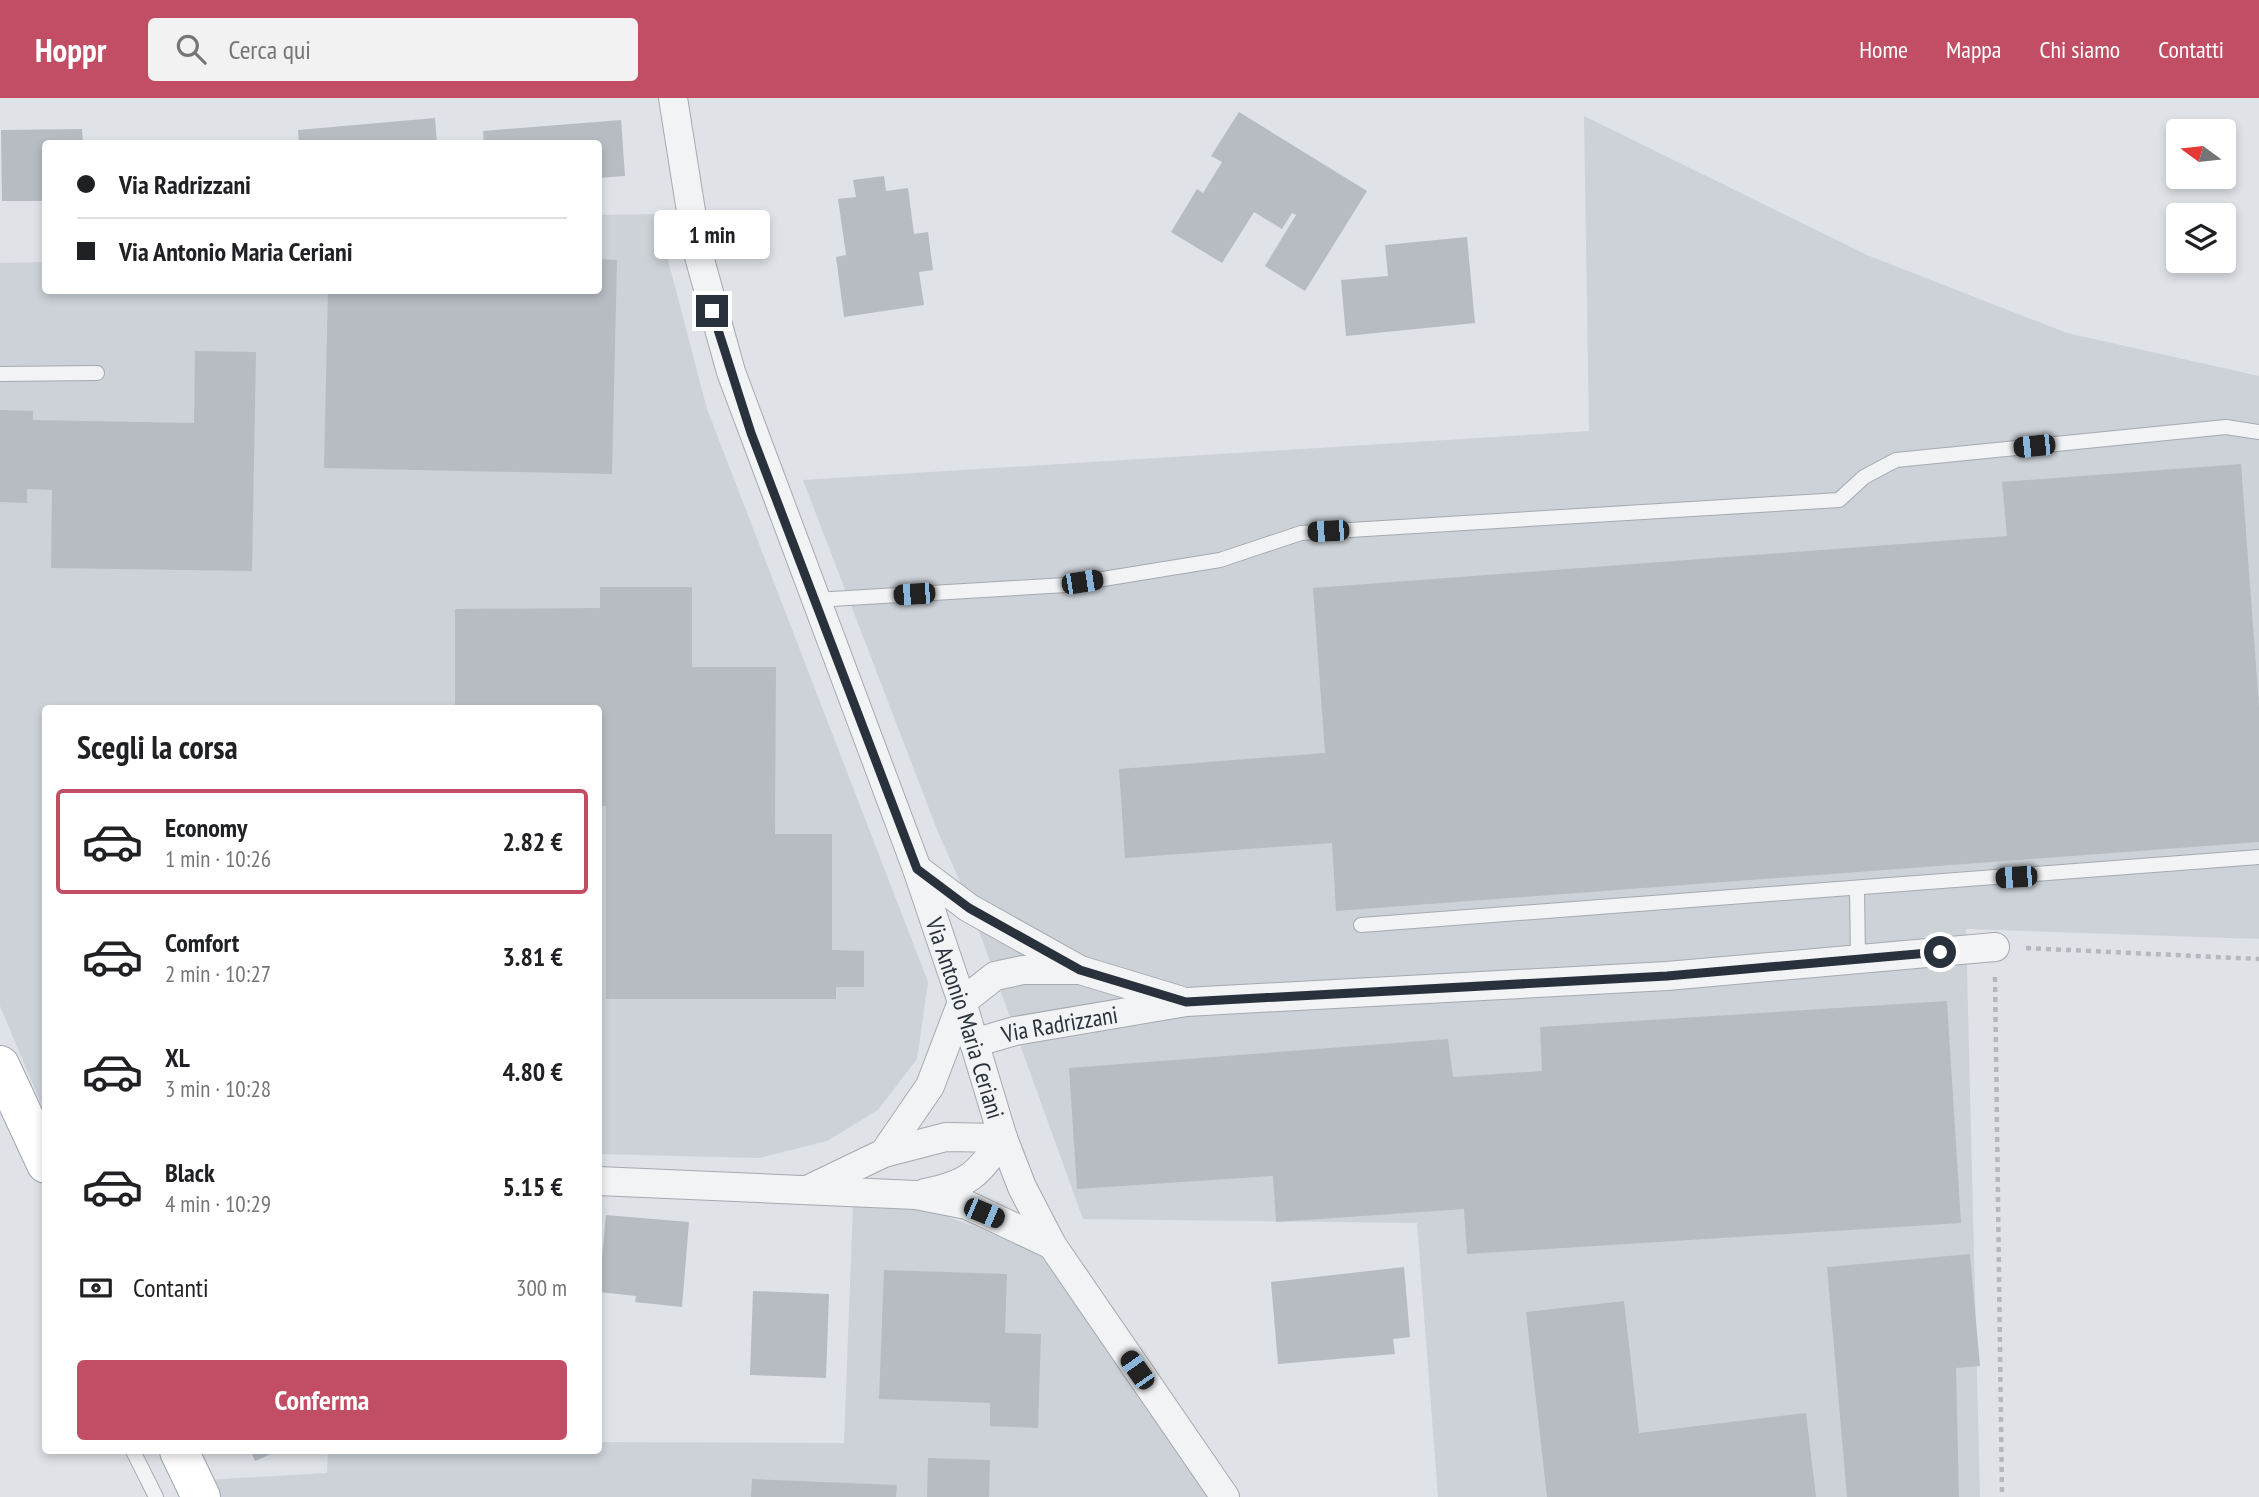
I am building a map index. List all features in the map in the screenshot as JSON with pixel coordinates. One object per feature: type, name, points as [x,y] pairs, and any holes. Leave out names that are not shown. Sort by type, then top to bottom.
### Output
[{"type":"main road","points":[[0,1065],[42,1155]]},
{"type":"main road","points":[[180,1454],[201,1497]]},
{"type":"street","name":"Via Antonio Maria Ceriani","points":[[673,98],[685,186],[712,311],[751,433],[917,869],[962,1002],[1003,1138],[1022,1187],[1052,1245],[1225,1497]]},
{"type":"street","name":"Via Radrizzani","points":[[917,869],[969,908],[1080,970],[1186,1002]]},
{"type":"street","name":"Via Radrizzani","points":[[974,1043],[1016,1031],[1186,1002],[1667,976],[1995,947]]},
{"type":"street","name":"Via Radrizzani","points":[[962,1002],[995,976],[1023,970],[1080,970]]},
{"type":"street","points":[[884,1153],[930,1086],[962,1002]]},
{"type":"street","points":[[805,1191],[884,1153],[946,1137],[1003,1138]]},
{"type":"street","points":[[916,1195],[961,1186],[982,1167],[1003,1138]]},
{"type":"street","points":[[602,1181],[916,1195],[967,1205],[1052,1245]]},
{"type":"lane","points":[[0,373],[97,373]]},
{"type":"lane","points":[[815,600],[1066,585],[1220,560],[1301,533],[1839,500],[1864,477],[1896,460],[2226,427],[2259,432]]},
{"type":"lane","points":[[1361,925],[2259,857]]},
{"type":"lane","points":[[1857,888],[1858,959]]},
{"type":"lane","points":[[134,1454],[156,1497]]},
{"type":"path","points":[[2001,1497],[1995,947],[2259,958]]},
{"type":"shaded area","points":[[1584,116],[1867,255],[2067,333],[2259,376],[2259,939],[1966,929],[1980,1497],[1438,1497],[1417,1223],[1083,1219],[966,895],[938,832],[803,480],[1589,431]]},
{"type":"shaded area","points":[[656,214],[707,409],[928,982],[917,1059],[878,1110],[827,1141],[759,1158],[602,1154],[602,705],[42,705],[42,1106],[0,1006],[0,263],[42,262],[42,294],[602,294],[602,215]]},
{"type":"shaded area","points":[[853,1205],[931,1210],[1046,1255],[1214,1497],[214,1497],[206,1480],[327,1473],[328,1454],[602,1454],[602,1442],[844,1443]]},
{"type":"building","points":[[1239,112],[1367,191],[1305,291],[1265,266],[1296,215],[1292,213],[1282,229],[1254,212],[1222,263],[1171,232],[1197,189],[1203,193],[1222,162],[1211,156]]},
{"type":"building","points":[[435,118],[437,140],[299,140],[298,130]]},
{"type":"building","points":[[621,120],[625,176],[602,178],[602,140],[484,140],[483,131]]},
{"type":"building","points":[[82,129],[83,140],[42,140],[42,201],[2,201],[1,130]]},
{"type":"building","points":[[884,176],[886,191],[908,188],[914,234],[928,232],[933,270],[919,272],[924,305],[844,317],[836,257],[846,255],[838,199],[856,197],[853,180]]},
{"type":"building","points":[[1467,237],[1475,323],[1346,336],[1341,280],[1388,276],[1385,245]]},
{"type":"building","points":[[602,259],[617,260],[612,474],[324,468],[328,294],[602,294]]},
{"type":"building","points":[[195,351],[256,352],[252,571],[51,568],[52,490],[27,489],[27,503],[0,502],[0,410],[33,411],[33,420],[194,423]]},
{"type":"building","points":[[2241,464],[2259,706],[2259,842],[1336,911],[1332,843],[1125,858],[1119,769],[1325,753],[1313,588],[2007,536],[2002,482]]},
{"type":"building","points":[[600,587],[692,587],[692,667],[776,667],[775,834],[832,834],[832,950],[864,951],[864,987],[836,987],[836,999],[606,999],[606,806],[602,806],[602,705],[455,705],[455,609],[600,608]]},
{"type":"building","points":[[1947,1001],[1961,1223],[1467,1254],[1464,1209],[1276,1222],[1273,1176],[1077,1189],[1069,1068],[1448,1039],[1453,1077],[1542,1071],[1540,1027]]},
{"type":"building","points":[[606,1215],[689,1222],[682,1307],[635,1302],[636,1296],[602,1292]]},
{"type":"building","points":[[1970,1254],[1980,1366],[1956,1368],[1959,1497],[1847,1497],[1827,1267]]},
{"type":"building","points":[[1404,1267],[1410,1337],[1393,1339],[1395,1354],[1278,1364],[1271,1282]]},
{"type":"building","points":[[884,1270],[1007,1274],[1005,1333],[1041,1334],[1038,1428],[990,1426],[990,1403],[879,1399]]},
{"type":"building","points":[[753,1291],[829,1294],[826,1378],[750,1375]]},
{"type":"building","points":[[1624,1301],[1639,1433],[1806,1413],[1816,1497],[1547,1497],[1526,1312]]},
{"type":"building","points":[[252,1454],[271,1454],[255,1461]]},
{"type":"building","points":[[928,1458],[990,1460],[989,1497],[927,1497]]},
{"type":"building","points":[[752,1479],[897,1485],[896,1497],[751,1497]]},
{"type":"route","points":[[712,311],[751,433],[917,869],[969,908],[1080,970],[1186,1002],[1667,976],[1940,952]]}]
